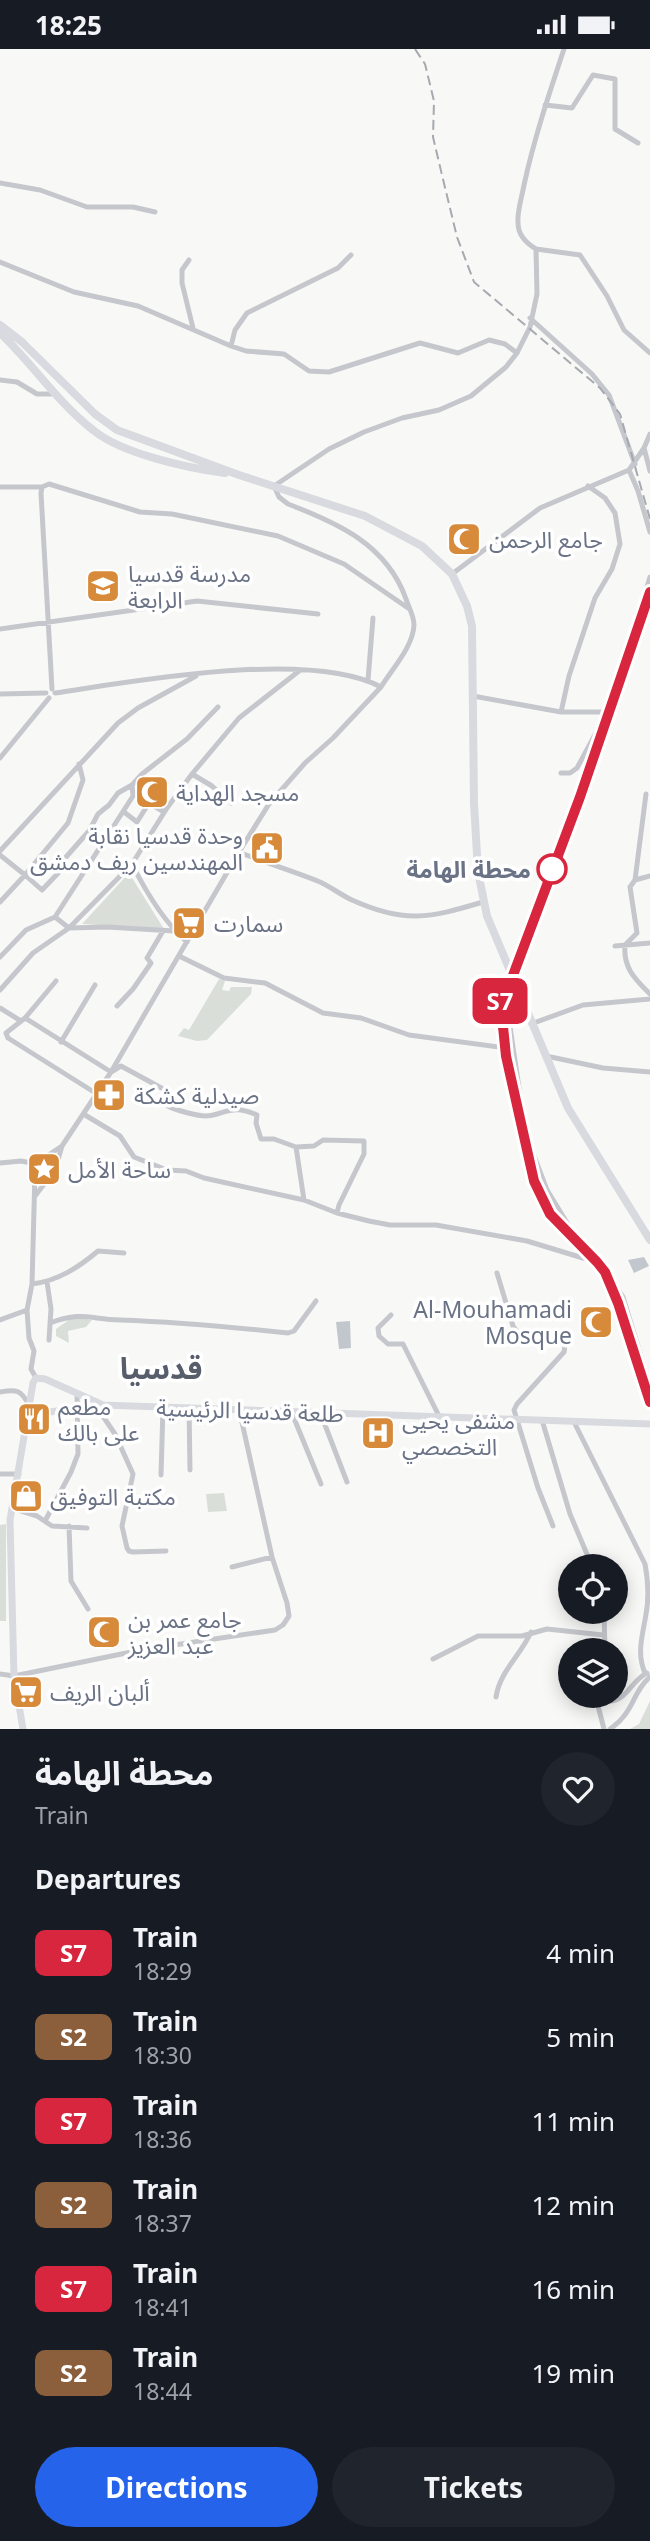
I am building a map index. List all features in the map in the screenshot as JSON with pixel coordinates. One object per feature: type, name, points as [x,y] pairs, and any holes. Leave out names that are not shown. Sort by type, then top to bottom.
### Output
[{"type":"main road","points":[[0,325],[22,342],[109,425],[134,438],[365,516],[422,546],[452,575],[467,606],[472,626],[476,856],[483,902],[491,930],[568,1108],[650,1240]]},
{"type":"main road","points":[[0,333],[84,423],[114,444],[194,467],[239,475]]},
{"type":"main road","points":[[23,1729],[14,1676],[10,1520],[27,1415],[36,1378]]},
{"type":"main road","name":"طلعة قدسيا الرئيسية","points":[[36,1378],[45,1379],[99,1405]]},
{"type":"main road","name":"طلعة قدسيا الرئيسية","points":[[27,1415],[99,1405],[650,1424]]},
{"type":"main road","points":[[0,1520],[10,1520]]},
{"type":"street","points":[[564,49],[528,165],[518,222],[520,233],[527,243],[536,249],[580,255],[607,296],[624,330],[650,353]]},
{"type":"street","points":[[545,104],[572,108],[593,75],[615,79],[615,129],[638,143]]},
{"type":"street","points":[[0,183],[40,190],[87,207],[133,207],[155,212]]},
{"type":"street","points":[[35,1196],[54,1173],[62,1146],[85,1115],[269,804],[305,763],[333,738],[381,687],[411,638],[414,624],[400,583],[377,552],[345,529],[288,504],[279,497],[274,486],[330,449],[364,432],[401,418],[439,410],[471,396],[506,367],[528,334],[537,294],[536,249]]},
{"type":"street","points":[[231,346],[235,330],[247,313],[338,268],[351,255]]},
{"type":"street","points":[[189,260],[182,270],[182,283],[193,328]]},
{"type":"street","points":[[0,262],[74,292],[138,306],[246,351],[284,354],[309,372],[329,372],[420,343],[458,353],[489,340],[505,344],[517,353]]},
{"type":"street","points":[[530,318],[592,373],[609,395],[635,464]]},
{"type":"street","points":[[0,380],[17,382],[37,394],[57,394]]},
{"type":"street","points":[[452,575],[540,508],[629,470],[635,464],[650,434]]},
{"type":"street","points":[[644,448],[650,471]]},
{"type":"street","points":[[629,470],[650,532]]},
{"type":"street","points":[[0,487],[56,485],[140,512],[172,514],[278,536],[344,565],[409,608]]},
{"type":"street","points":[[0,758],[50,693],[42,487]]},
{"type":"street","points":[[561,712],[569,676],[583,642],[595,599],[612,569],[620,544],[615,513],[605,498],[588,487]]},
{"type":"street","points":[[561,773],[570,773],[577,768],[597,731],[629,647],[650,577]]},
{"type":"street","points":[[0,629],[197,601],[318,614]]},
{"type":"street","points":[[368,680],[373,618]]},
{"type":"street","points":[[0,694],[50,693],[183,675],[245,671],[300,671],[368,680],[381,687]]},
{"type":"street","points":[[0,990],[33,953],[69,928],[132,864],[164,812],[239,718],[300,671]]},
{"type":"street","points":[[199,674],[128,715],[79,764],[0,853],[42,890],[63,868],[59,865],[89,831],[98,814],[118,793],[132,785],[187,739],[218,707]]},
{"type":"street","points":[[473,697],[561,712],[604,712]]},
{"type":"street","points":[[0,902],[68,823],[83,781],[79,764]]},
{"type":"street","points":[[192,774],[212,786],[231,803]]},
{"type":"street","points":[[0,957],[26,930],[55,917],[124,812],[133,796],[132,785]]},
{"type":"street","points":[[646,794],[635,880],[631,887],[637,933],[625,945],[623,960],[632,976],[650,996]]},
{"type":"street","points":[[124,812],[137,822],[149,803],[164,812]]},
{"type":"street","points":[[239,852],[323,883],[350,900],[382,912],[411,918],[446,913],[483,902]]},
{"type":"street","points":[[132,864],[142,884],[174,931],[187,942]]},
{"type":"street","points":[[635,880],[650,876]]},
{"type":"street","points":[[55,917],[69,928],[174,931]]},
{"type":"street","points":[[117,1006],[151,963],[147,958],[163,931]]},
{"type":"street","points":[[615,946],[650,943]]},
{"type":"street","points":[[179,956],[224,978],[265,983],[323,1013],[361,1018],[410,1035],[513,1049]]},
{"type":"street","points":[[512,978],[508,1013],[526,1135],[547,1190],[577,1239],[583,1258]]},
{"type":"street","points":[[56,981],[23,1019],[6,1033],[8,1038],[97,1094]]},
{"type":"street","points":[[61,1042],[95,985]]},
{"type":"street","points":[[531,1024],[583,1005],[650,996]]},
{"type":"street","points":[[0,1008],[111,1072]]},
{"type":"street","points":[[546,1056],[603,1068],[650,1072]]},
{"type":"street","points":[[111,1072],[121,1066],[167,1091],[168,1105],[175,1111],[205,1116],[233,1110],[257,1115],[256,1123],[261,1139],[274,1139],[296,1147],[314,1146],[323,1140],[364,1141],[364,1154],[337,1213]]},
{"type":"street","points":[[85,1115],[120,1136],[134,1157],[167,1170],[186,1171],[204,1178],[304,1201],[337,1213],[390,1225],[436,1224],[527,1241],[598,1261],[623,1297],[650,1386]]},
{"type":"street","points":[[0,1163],[36,1164],[62,1146]]},
{"type":"street","points":[[296,1147],[304,1201]]},
{"type":"street","points":[[43,1158],[50,1160],[55,1166]]},
{"type":"street","points":[[36,1164],[32,1283],[27,1310],[29,1338],[34,1351],[31,1369],[36,1378]]},
{"type":"street","points":[[35,1172],[38,1177],[48,1178]]},
{"type":"street","points":[[32,1283],[47,1282],[79,1266],[98,1251],[124,1253]]},
{"type":"street","points":[[497,1273],[513,1326],[518,1334],[526,1338],[559,1340],[565,1346],[564,1352],[517,1404],[514,1413],[538,1488],[554,1526]]},
{"type":"street","points":[[47,1282],[51,1309],[48,1340]]},
{"type":"street","points":[[50,1324],[69,1316],[183,1322],[288,1333],[294,1331],[316,1301]]},
{"type":"street","points":[[0,1320],[27,1310]]},
{"type":"street","points":[[391,1315],[378,1328],[379,1336],[388,1344],[403,1344],[439,1416]]},
{"type":"street","points":[[0,1392],[15,1389],[22,1392],[29,1405]]},
{"type":"street","points":[[45,1521],[78,1454],[77,1393]]},
{"type":"street","points":[[99,1405],[116,1434],[133,1474],[122,1526],[127,1548],[133,1552],[166,1551]]},
{"type":"street","points":[[161,1475],[163,1407]]},
{"type":"street","points":[[189,1407],[190,1470]]},
{"type":"street","points":[[0,1674],[14,1676],[141,1650],[275,1630],[283,1625],[289,1616],[287,1603],[272,1557],[239,1409]]},
{"type":"street","points":[[290,1411],[321,1485]]},
{"type":"street","points":[[320,1412],[347,1482]]},
{"type":"street","points":[[542,1420],[570,1514],[587,1554]]},
{"type":"street","points":[[574,1422],[645,1564],[648,1580],[647,1612],[641,1637],[640,1663],[648,1674]]},
{"type":"street","points":[[0,1474],[19,1474]]},
{"type":"street","points":[[12,1508],[52,1526],[87,1528]]},
{"type":"street","points":[[69,1526],[71,1581],[88,1609]]},
{"type":"street","points":[[232,1567],[272,1557]]},
{"type":"street","points":[[603,1624],[603,1638]]},
{"type":"street","points":[[433,1659],[478,1636],[522,1636],[547,1629],[603,1635]]},
{"type":"street","points":[[496,1697],[504,1672],[527,1642],[531,1632]]},
{"type":"street","points":[[628,1691],[648,1674]]},
{"type":"street","points":[[610,1729],[625,1718],[648,1674]]},
{"type":"street","points":[[599,1708],[604,1729]]},
{"type":"shaded area","points":[[129,873],[164,929],[82,924]]},
{"type":"shaded area","points":[[219,979],[225,981],[222,990],[252,987],[251,994],[207,1040],[197,1041],[178,1036],[184,1028],[189,1030]]},
{"type":"shaded area","points":[[644,1257],[649,1266],[634,1273],[628,1260]]},
{"type":"shaded area","points":[[73,1317],[92,1320],[86,1327],[68,1331],[69,1343],[56,1336],[56,1329]]},
{"type":"shaded area","points":[[350,1321],[351,1348],[339,1349],[336,1322]]},
{"type":"shaded area","points":[[224,1493],[227,1511],[208,1512],[206,1494]]},
{"type":"shaded area","points":[[6,1524],[6,1621],[0,1621],[0,1525]]},
{"type":"shaded area","points":[[650,1701],[650,1729],[630,1729],[639,1724]]},
{"type":"railway","points":[[415,49],[425,64],[434,101],[433,137],[457,237],[474,282],[600,388],[620,414],[650,519]]},
{"type":"railway","points":[[650,592],[578,802],[512,978],[500,997],[506,1056],[534,1181],[550,1214],[605,1272],[618,1302],[650,1401]]},
{"type":"train","name":"S7","points":[[650,592],[580,797],[512,978],[500,997],[506,1056],[534,1181],[550,1214],[605,1272],[618,1303],[650,1402]]},
{"type":"place","name":"جامع الرحمن","points":[[464,539]]},
{"type":"place","name":"مدرسة قدسيا الرابعة","points":[[103,586]]},
{"type":"place","name":"مسجد الهداية","points":[[152,792]]},
{"type":"place","name":"وحدة قدسيا نقابة المهندسين ريف دمشق","points":[[267,848]]},
{"type":"place","name":"محطة الهامة","points":[[552,869]]},
{"type":"place","name":"سمارت","points":[[189,923]]},
{"type":"place","name":"صيدلية كشكة","points":[[109,1095]]},
{"type":"place","name":"ساحة الأمل","points":[[44,1169]]},
{"type":"place","name":"Al-Mouhamadi Mosque","points":[[596,1322]]},
{"type":"place","name":"مطعم على بالك","points":[[34,1419]]},
{"type":"place","name":"مشفى يحيى التخصصي","points":[[378,1433]]},
{"type":"place","name":"مكتبة التوفيق","points":[[26,1496]]},
{"type":"place","name":"جامع عمر بن عبد العزيز","points":[[104,1632]]},
{"type":"place","name":"ألبان الريف","points":[[26,1692]]},
{"type":"district","name":"قدسيا","points":[[161,1367]]}]
